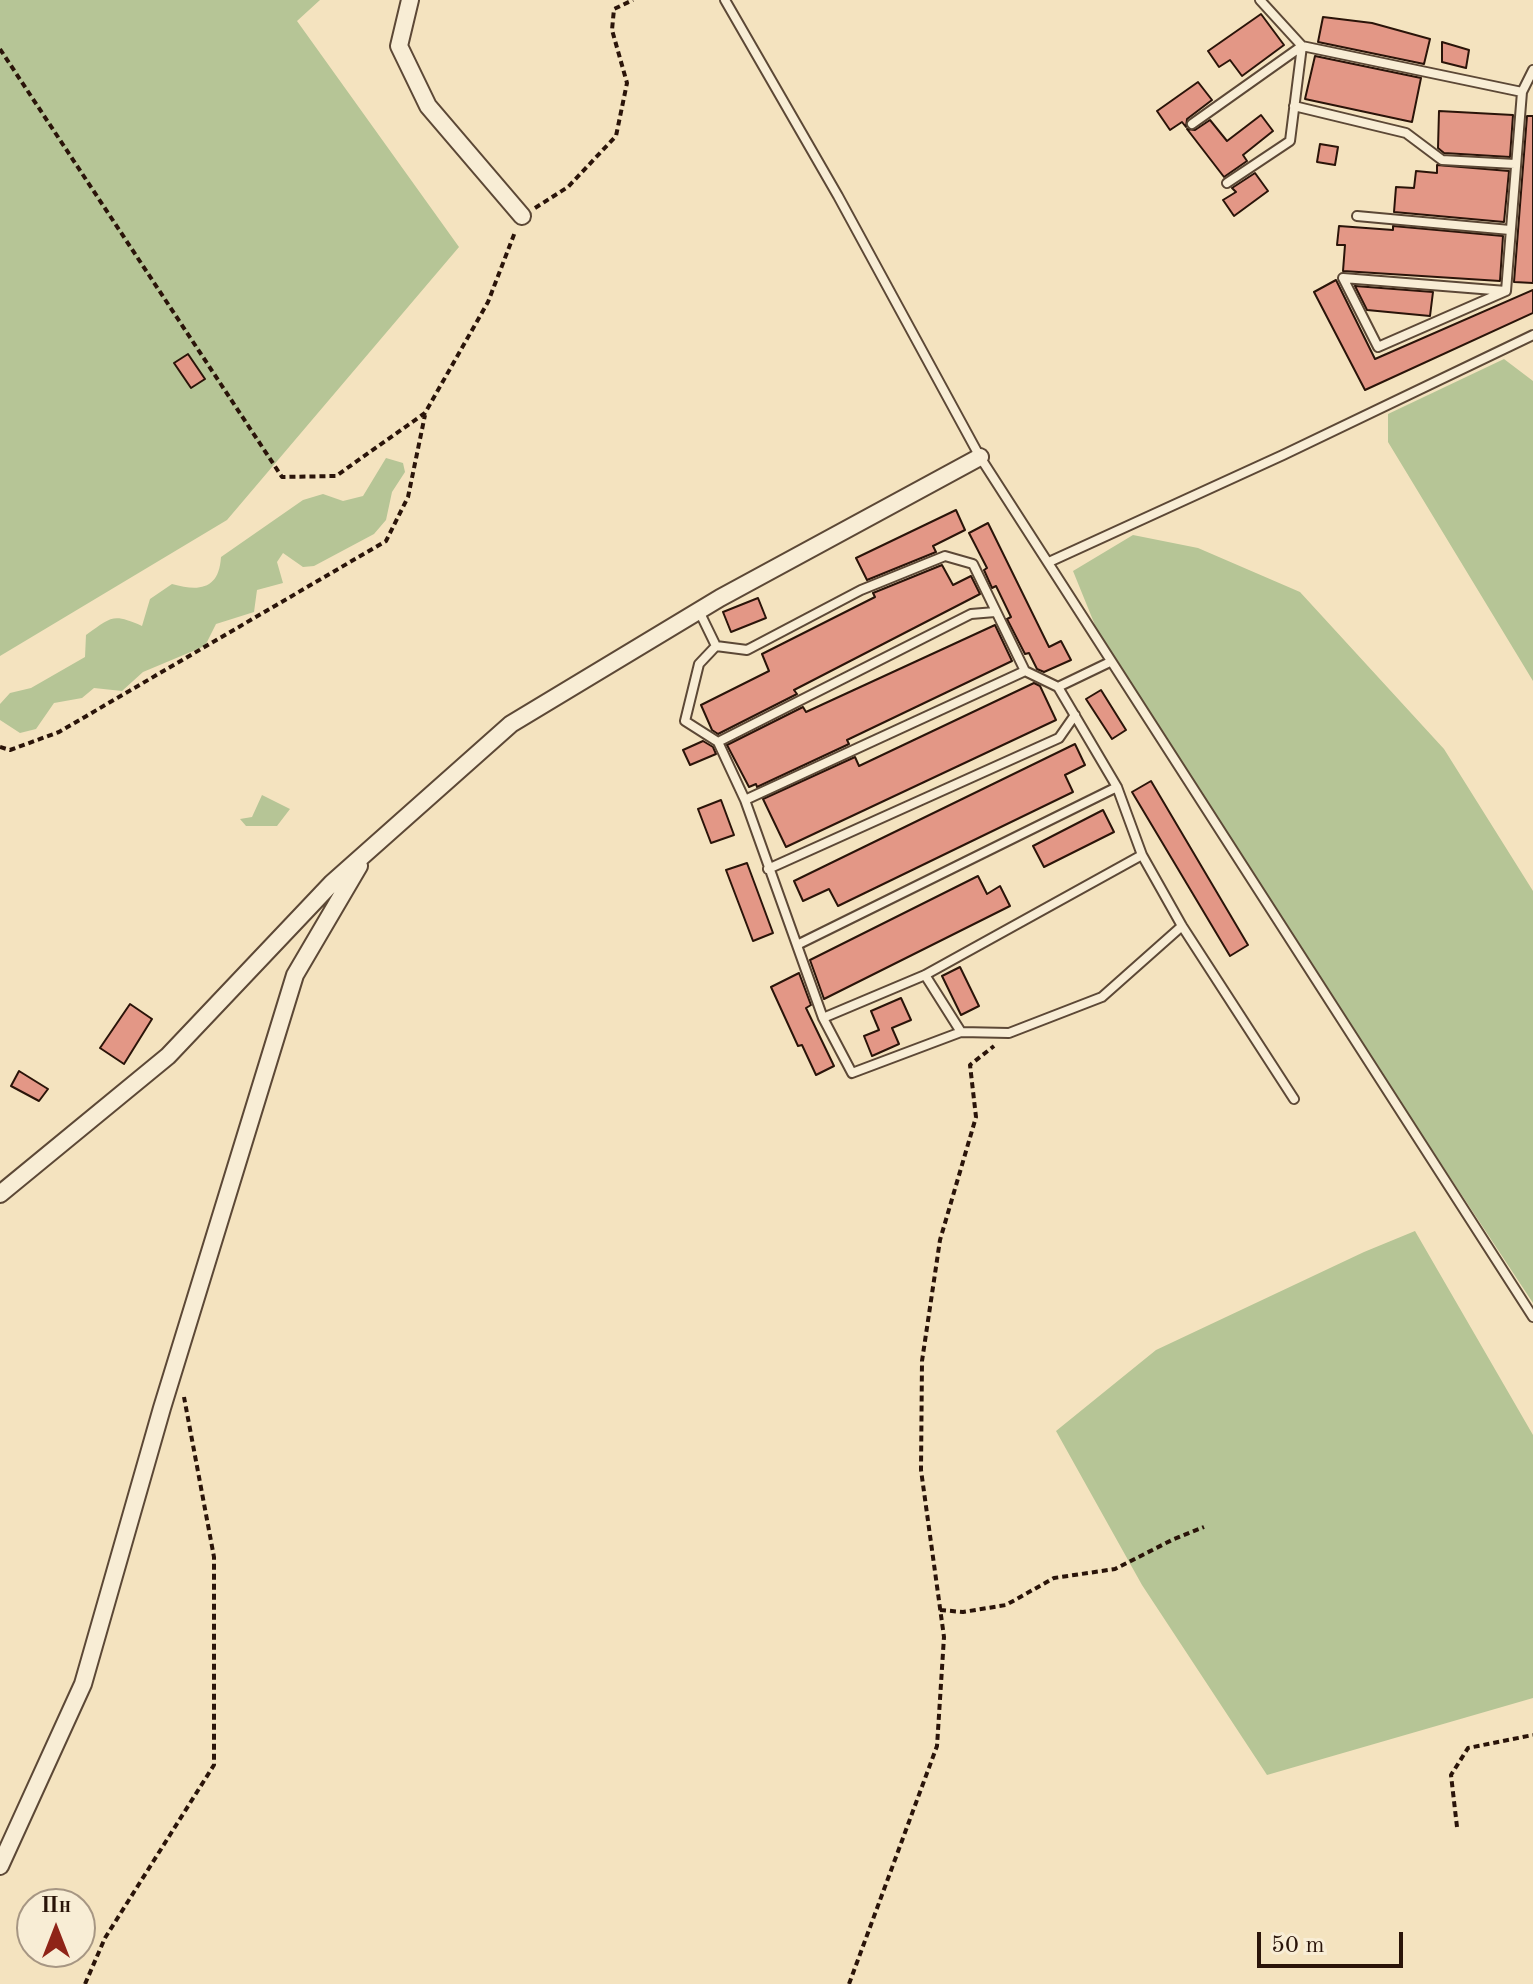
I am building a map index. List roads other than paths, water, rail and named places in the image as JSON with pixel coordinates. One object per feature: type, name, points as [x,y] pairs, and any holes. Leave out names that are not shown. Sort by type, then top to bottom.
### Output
[{"type":"street","points":[[410,0],[399,46],[428,106],[522,216]]},
{"type":"street","points":[[0,1194],[168,1056],[332,883],[511,724],[698,611],[980,457]]},
{"type":"street","points":[[0,1866],[83,1684],[162,1408],[295,975],[367,853]]},
{"type":"lane","points":[[725,0],[838,196],[980,457],[1533,1317]]},
{"type":"lane","points":[[1260,0],[1302,46],[1522,92]]},
{"type":"lane","points":[[1227,183],[1290,141],[1302,46]]},
{"type":"lane","points":[[1192,124],[1302,46]]},
{"type":"lane","points":[[1506,291],[1522,92],[1533,70]]},
{"type":"lane","points":[[1294,106],[1406,133],[1442,160],[1515,164]]},
{"type":"lane","points":[[1357,216],[1510,230]]},
{"type":"lane","points":[[1343,278],[1358,279],[1506,291],[1378,347],[1343,278]]},
{"type":"lane","points":[[1049,562],[1283,455],[1533,335]]},
{"type":"lane","points":[[716,646],[747,650],[861,590],[945,556],[973,564],[1025,671],[1058,687],[1117,787],[1142,855],[1182,926],[1294,1099]]},
{"type":"lane","points":[[698,611],[716,646]]},
{"type":"lane","points":[[718,742],[971,614],[995,612]]},
{"type":"lane","points":[[716,646],[699,664],[685,721],[718,742],[745,800],[823,1018],[852,1073],[961,1032],[1009,1033],[1102,997],[1182,926]]},
{"type":"lane","points":[[1058,687],[1110,662]]},
{"type":"lane","points":[[745,800],[1025,671]]},
{"type":"lane","points":[[768,869],[1059,738],[1075,715]]},
{"type":"lane","points":[[797,945],[1117,787]]},
{"type":"lane","points":[[823,1018],[925,975],[1142,855]]},
{"type":"lane","points":[[925,975],[961,1032]]}]
